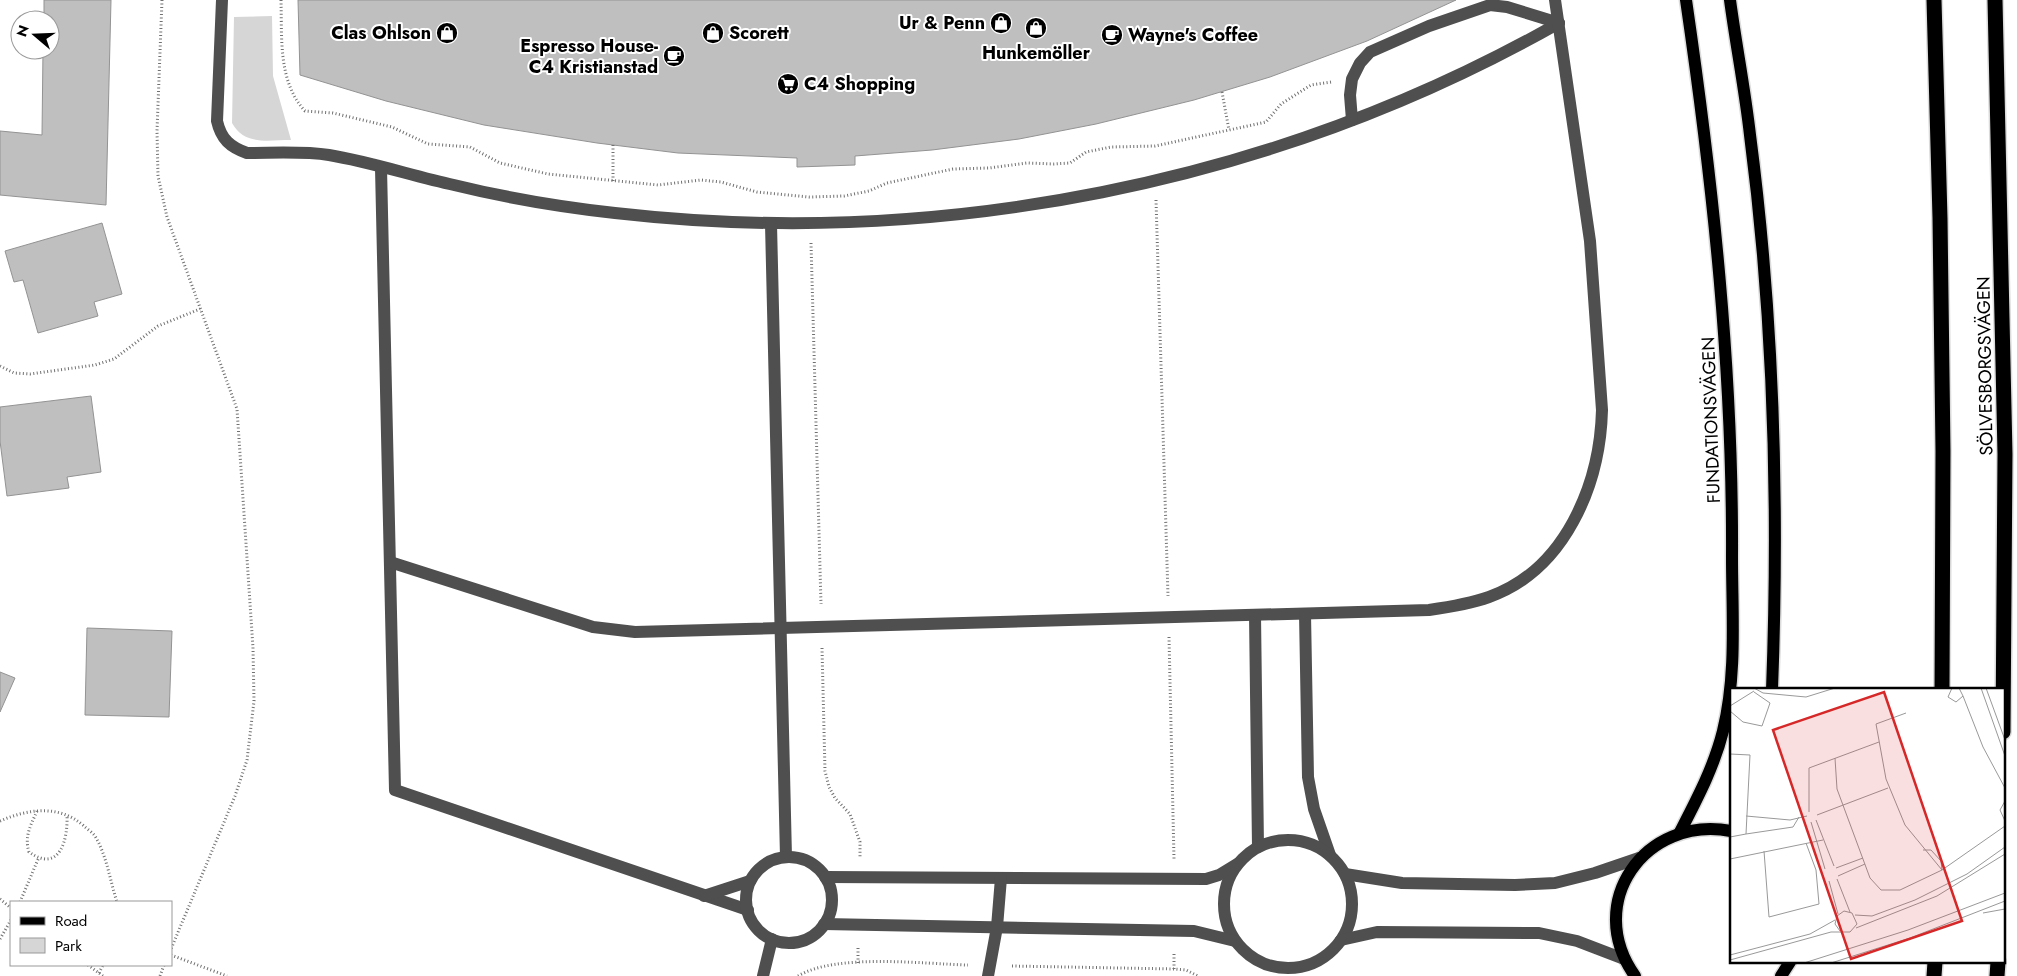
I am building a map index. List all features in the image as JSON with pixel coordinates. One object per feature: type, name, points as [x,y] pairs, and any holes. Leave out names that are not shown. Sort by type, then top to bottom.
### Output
[{"type":"highway","points":[[1934,0],[1942,393],[1942,688]]},
{"type":"highway","name":"SÖLVESBORGSVÄGEN","points":[[1995,0],[2005,454],[2003,688]]},
{"type":"main road","name":"FUNDATIONSVÄGEN","points":[[1680,832],[1702,791],[1723,730],[1729,700],[1732,634],[1732,468],[1724,316],[1707,142],[1686,0]]},
{"type":"main road","points":[[1730,0],[1750,135],[1768,315],[1776,468],[1772,688]]},
{"type":"main road","points":[[1635,976],[1624,959],[1618,942],[1617,906],[1621,889],[1639,858],[1665,838],[1680,832],[1698,828],[1730,831]]},
{"type":"main road","points":[[1781,976],[1789,964]]},
{"type":"lane","points":[[222,0],[218,121],[220,132],[227,142],[247,153],[327,155],[459,186],[581,209],[694,221],[771,224],[950,216],[1106,193],[1156,181],[1287,143],[1352,120],[1428,89],[1503,55],[1559,23]]},
{"type":"lane","points":[[390,562],[593,627],[635,632],[1429,610],[1490,597],[1523,578],[1551,553],[1579,512],[1589,488],[1601,437],[1601,400],[1590,241],[1555,0]]},
{"type":"lane","points":[[1352,120],[1350,95],[1352,79],[1360,63],[1370,52],[1474,9],[1490,5],[1507,7],[1559,23]]},
{"type":"lane","points":[[380,168],[395,790],[748,910]]},
{"type":"lane","points":[[771,224],[786,857]]},
{"type":"lane","points":[[1237,864],[1225,889],[1224,902],[1228,929],[1235,941],[1255,960],[1268,965],[1296,968],[1321,959],[1341,940],[1352,914],[1350,887],[1345,874],[1330,855],[1314,809],[1308,777],[1305,614]]},
{"type":"lane","points":[[1254,615],[1258,847]]},
{"type":"lane","points":[[825,876],[1206,879],[1219,875],[1237,864],[1258,847],[1282,840],[1308,842],[1330,855]]},
{"type":"lane","points":[[786,857],[808,861],[825,876],[830,886],[832,906],[824,924],[805,940],[788,942],[772,939],[759,931],[748,910],[746,900],[750,882],[755,874],[768,862],[786,857]]},
{"type":"lane","points":[[1345,874],[1402,883],[1523,885],[1556,883],[1596,873],[1639,858]]},
{"type":"lane","points":[[989,971],[997,927],[1002,878]]},
{"type":"lane","points":[[704,896],[750,882]]},
{"type":"lane","points":[[824,924],[1174,930],[1214,934],[1235,941]]},
{"type":"lane","points":[[1341,940],[1377,932],[1539,933],[1577,940],[1624,959]]},
{"type":"lane","points":[[763,976],[772,939]]},
{"type":"path","points":[[162,0],[157,131],[158,176],[167,217],[237,408],[251,618],[254,701],[247,760],[235,796],[172,947]]},
{"type":"path","points":[[281,0],[283,59],[294,99],[305,111],[333,113],[392,127],[428,144],[470,147],[500,163],[548,174],[658,185],[701,180],[720,182],[757,192],[810,197],[844,196],[869,191],[887,183],[953,169],[990,168],[1027,163],[1054,164],[1070,162],[1086,152],[1111,147],[1155,146],[1266,122],[1281,104],[1311,85],[1352,79]]},
{"type":"path","points":[[1222,92],[1229,130]]},
{"type":"path","points":[[613,145],[613,181]]},
{"type":"path","points":[[1155,146],[1175,879]]},
{"type":"path","points":[[810,197],[825,771],[829,787],[835,798],[850,814],[860,842],[859,877]]},
{"type":"path","points":[[0,366],[14,373],[30,374],[95,365],[114,359],[158,326],[200,309]]},
{"type":"path","points":[[37,811],[28,831],[27,844],[29,852],[39,857],[51,858],[58,854],[64,846],[68,826],[67,815]]},
{"type":"path","points":[[0,821],[21,813],[37,811],[55,811],[75,818],[94,835],[107,865],[117,901]]},
{"type":"path","points":[[20,901],[39,857]]},
{"type":"path","points":[[0,899],[10,907]]},
{"type":"path","points":[[0,939],[10,922]]},
{"type":"path","points":[[858,963],[859,925]]},
{"type":"path","points":[[1174,930],[1174,969]]},
{"type":"path","points":[[172,955],[227,976]]},
{"type":"path","points":[[798,976],[830,965],[858,963],[989,971],[1174,969],[1186,970],[1198,976]]},
{"type":"path","points":[[89,966],[103,976]]},
{"type":"path","points":[[99,973],[102,966]]},
{"type":"green space","points":[[272,16],[273,76],[291,140],[266,141],[250,138],[237,130],[232,123],[234,17]]},
{"type":"building","points":[[44,0],[111,0],[106,205],[0,195],[0,131],[42,135],[43,60],[60,60],[60,10],[44,10]]},
{"type":"building","name":"C4 Shopping","points":[[298,0],[1456,0],[1367,41],[1270,77],[1194,100],[1096,124],[1019,139],[932,150],[855,156],[855,165],[797,167],[797,158],[678,153],[597,143],[484,125],[386,101],[300,75]]},
{"type":"building","points":[[102,223],[122,294],[94,302],[98,316],[38,333],[23,280],[14,282],[5,251]]},
{"type":"building","points":[[91,396],[101,472],[67,477],[69,488],[7,496],[0,441],[0,407]]},
{"type":"building","points":[[87,628],[172,631],[169,717],[85,715]]},
{"type":"building","points":[[0,672],[15,678],[0,712]]},
{"type":"place","name":"Ur & Penn","points":[[1001,23]]},
{"type":"place","name":"Hunkemöller","points":[[1036,28]]},
{"type":"place","name":"Clas Ohlson","points":[[447,33]]},
{"type":"place","name":"Scorett","points":[[713,33]]},
{"type":"place","name":"Wayne's Coffee","points":[[1112,35]]},
{"type":"place","name":"Espresso House- C4 Kristianstad","points":[[674,56]]},
{"type":"place","name":"C4 Shopping","points":[[788,84]]}]
